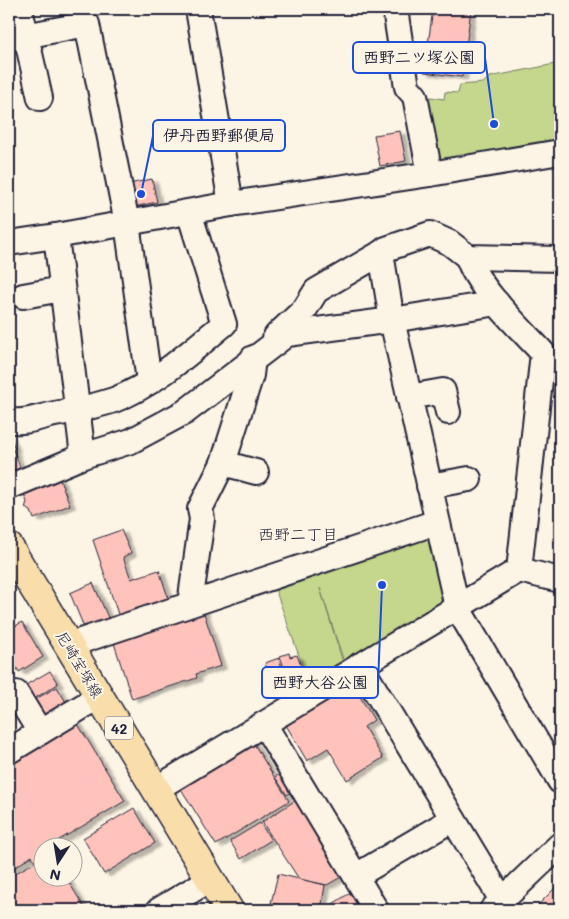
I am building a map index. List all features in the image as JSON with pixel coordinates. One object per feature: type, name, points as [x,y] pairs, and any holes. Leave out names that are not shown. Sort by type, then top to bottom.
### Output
[{"type":"main road","name":"尼崎宝塚線","points":[[9,547],[229,910]]},
{"type":"street","points":[[20,9],[17,38],[40,98]]},
{"type":"street","points":[[198,9],[231,204]]},
{"type":"street","points":[[395,9],[407,87],[415,96],[430,174]]},
{"type":"street","points":[[17,38],[87,16],[127,223],[149,381]]},
{"type":"street","points":[[9,243],[231,204],[560,152]]},
{"type":"street","points":[[9,420],[31,419],[114,400],[163,374],[224,324],[190,212]]},
{"type":"street","points":[[273,344],[278,334],[305,309],[316,291],[381,254],[386,249],[430,234],[450,243],[468,257],[560,259]]},
{"type":"street","points":[[56,236],[83,456]]},
{"type":"street","points":[[381,254],[392,320],[457,607],[560,781]]},
{"type":"street","points":[[468,257],[471,268],[497,303],[552,356],[519,570]]},
{"type":"street","points":[[22,296],[62,289]]},
{"type":"street","points":[[9,487],[83,456],[130,441],[185,412],[253,358],[287,334],[497,303]]},
{"type":"street","points":[[190,604],[202,519],[200,510],[223,463],[251,375],[253,358]]},
{"type":"street","points":[[409,397],[443,391],[448,412]]},
{"type":"street","points":[[223,463],[256,472]]},
{"type":"street","points":[[430,486],[470,480]]},
{"type":"street","points":[[69,645],[437,522]]},
{"type":"street","points":[[156,789],[519,570],[560,580]]},
{"type":"street","points":[[360,666],[453,819],[497,905],[560,845]]},
{"type":"street","points":[[16,693],[40,732]]},
{"type":"street","points":[[9,751],[100,696]]},
{"type":"street","points":[[264,724],[376,910]]},
{"type":"street","points":[[356,876],[453,819]]},
{"type":"street","points":[[160,910],[211,879]]},
{"type":"green space","points":[[560,63],[560,148],[437,167],[423,96],[444,99],[445,92],[458,93],[460,85],[483,83],[490,77]]},
{"type":"green space","points":[[431,530],[448,599],[346,668],[320,588],[345,669],[311,689],[274,586]]},
{"type":"building","points":[[433,9],[471,9],[462,77],[424,72]]},
{"type":"building","points":[[400,131],[406,161],[380,166],[374,135]]},
{"type":"building","points":[[152,179],[157,202],[129,208],[124,185]]},
{"type":"building","points":[[9,434],[15,449],[9,452]]},
{"type":"building","points":[[14,451],[21,470],[9,477],[9,453]]},
{"type":"building","points":[[58,475],[70,505],[34,519],[31,511],[25,508],[27,502],[22,489]]},
{"type":"building","points":[[121,530],[131,553],[123,557],[131,579],[159,570],[169,600],[119,617],[93,540]]},
{"type":"building","points":[[93,583],[110,622],[85,630],[70,593]]},
{"type":"building","points":[[203,610],[221,666],[196,674],[197,678],[132,699],[113,640]]},
{"type":"building","points":[[22,622],[43,657],[19,672],[9,655],[9,630]]},
{"type":"building","points":[[289,653],[290,657],[297,655],[305,677],[295,680],[294,677],[288,679],[280,656]]},
{"type":"building","points":[[279,658],[287,687],[274,692],[265,663]]},
{"type":"building","points":[[50,671],[58,684],[32,700],[24,686]]},
{"type":"building","points":[[353,685],[374,720],[364,727],[383,758],[347,780],[328,748],[307,761],[286,725]]},
{"type":"building","points":[[57,687],[69,707],[46,720],[34,700]]},
{"type":"building","points":[[76,721],[125,801],[66,836],[32,836],[32,856],[9,871],[9,761]]},
{"type":"building","points":[[251,739],[289,801],[216,845],[178,784]]},
{"type":"building","points":[[283,772],[295,790],[287,795],[275,777]]},
{"type":"building","points":[[296,800],[341,877],[327,885],[299,879],[262,822]]},
{"type":"building","points":[[134,808],[155,843],[104,874],[83,838]]},
{"type":"building","points":[[260,823],[271,840],[241,859],[230,841]]},
{"type":"building","points":[[32,864],[32,886],[71,886],[86,910],[9,910],[9,877]]},
{"type":"building","points":[[278,874],[325,885],[322,904],[304,910],[271,903]]},
{"type":"building","points":[[560,883],[560,910],[543,910],[538,905]]},
{"type":"building","points":[[353,891],[360,901],[345,910],[330,910],[328,907]]},
{"type":"place","name":"西野二ツ塚公園","points":[[494,124]]},
{"type":"place","name":"伊丹西野郵便局","points":[[141,194]]},
{"type":"place","name":"西野大谷公園","points":[[382,585]]},
{"type":"district","name":"西野二丁目","points":[[298,533]]}]
